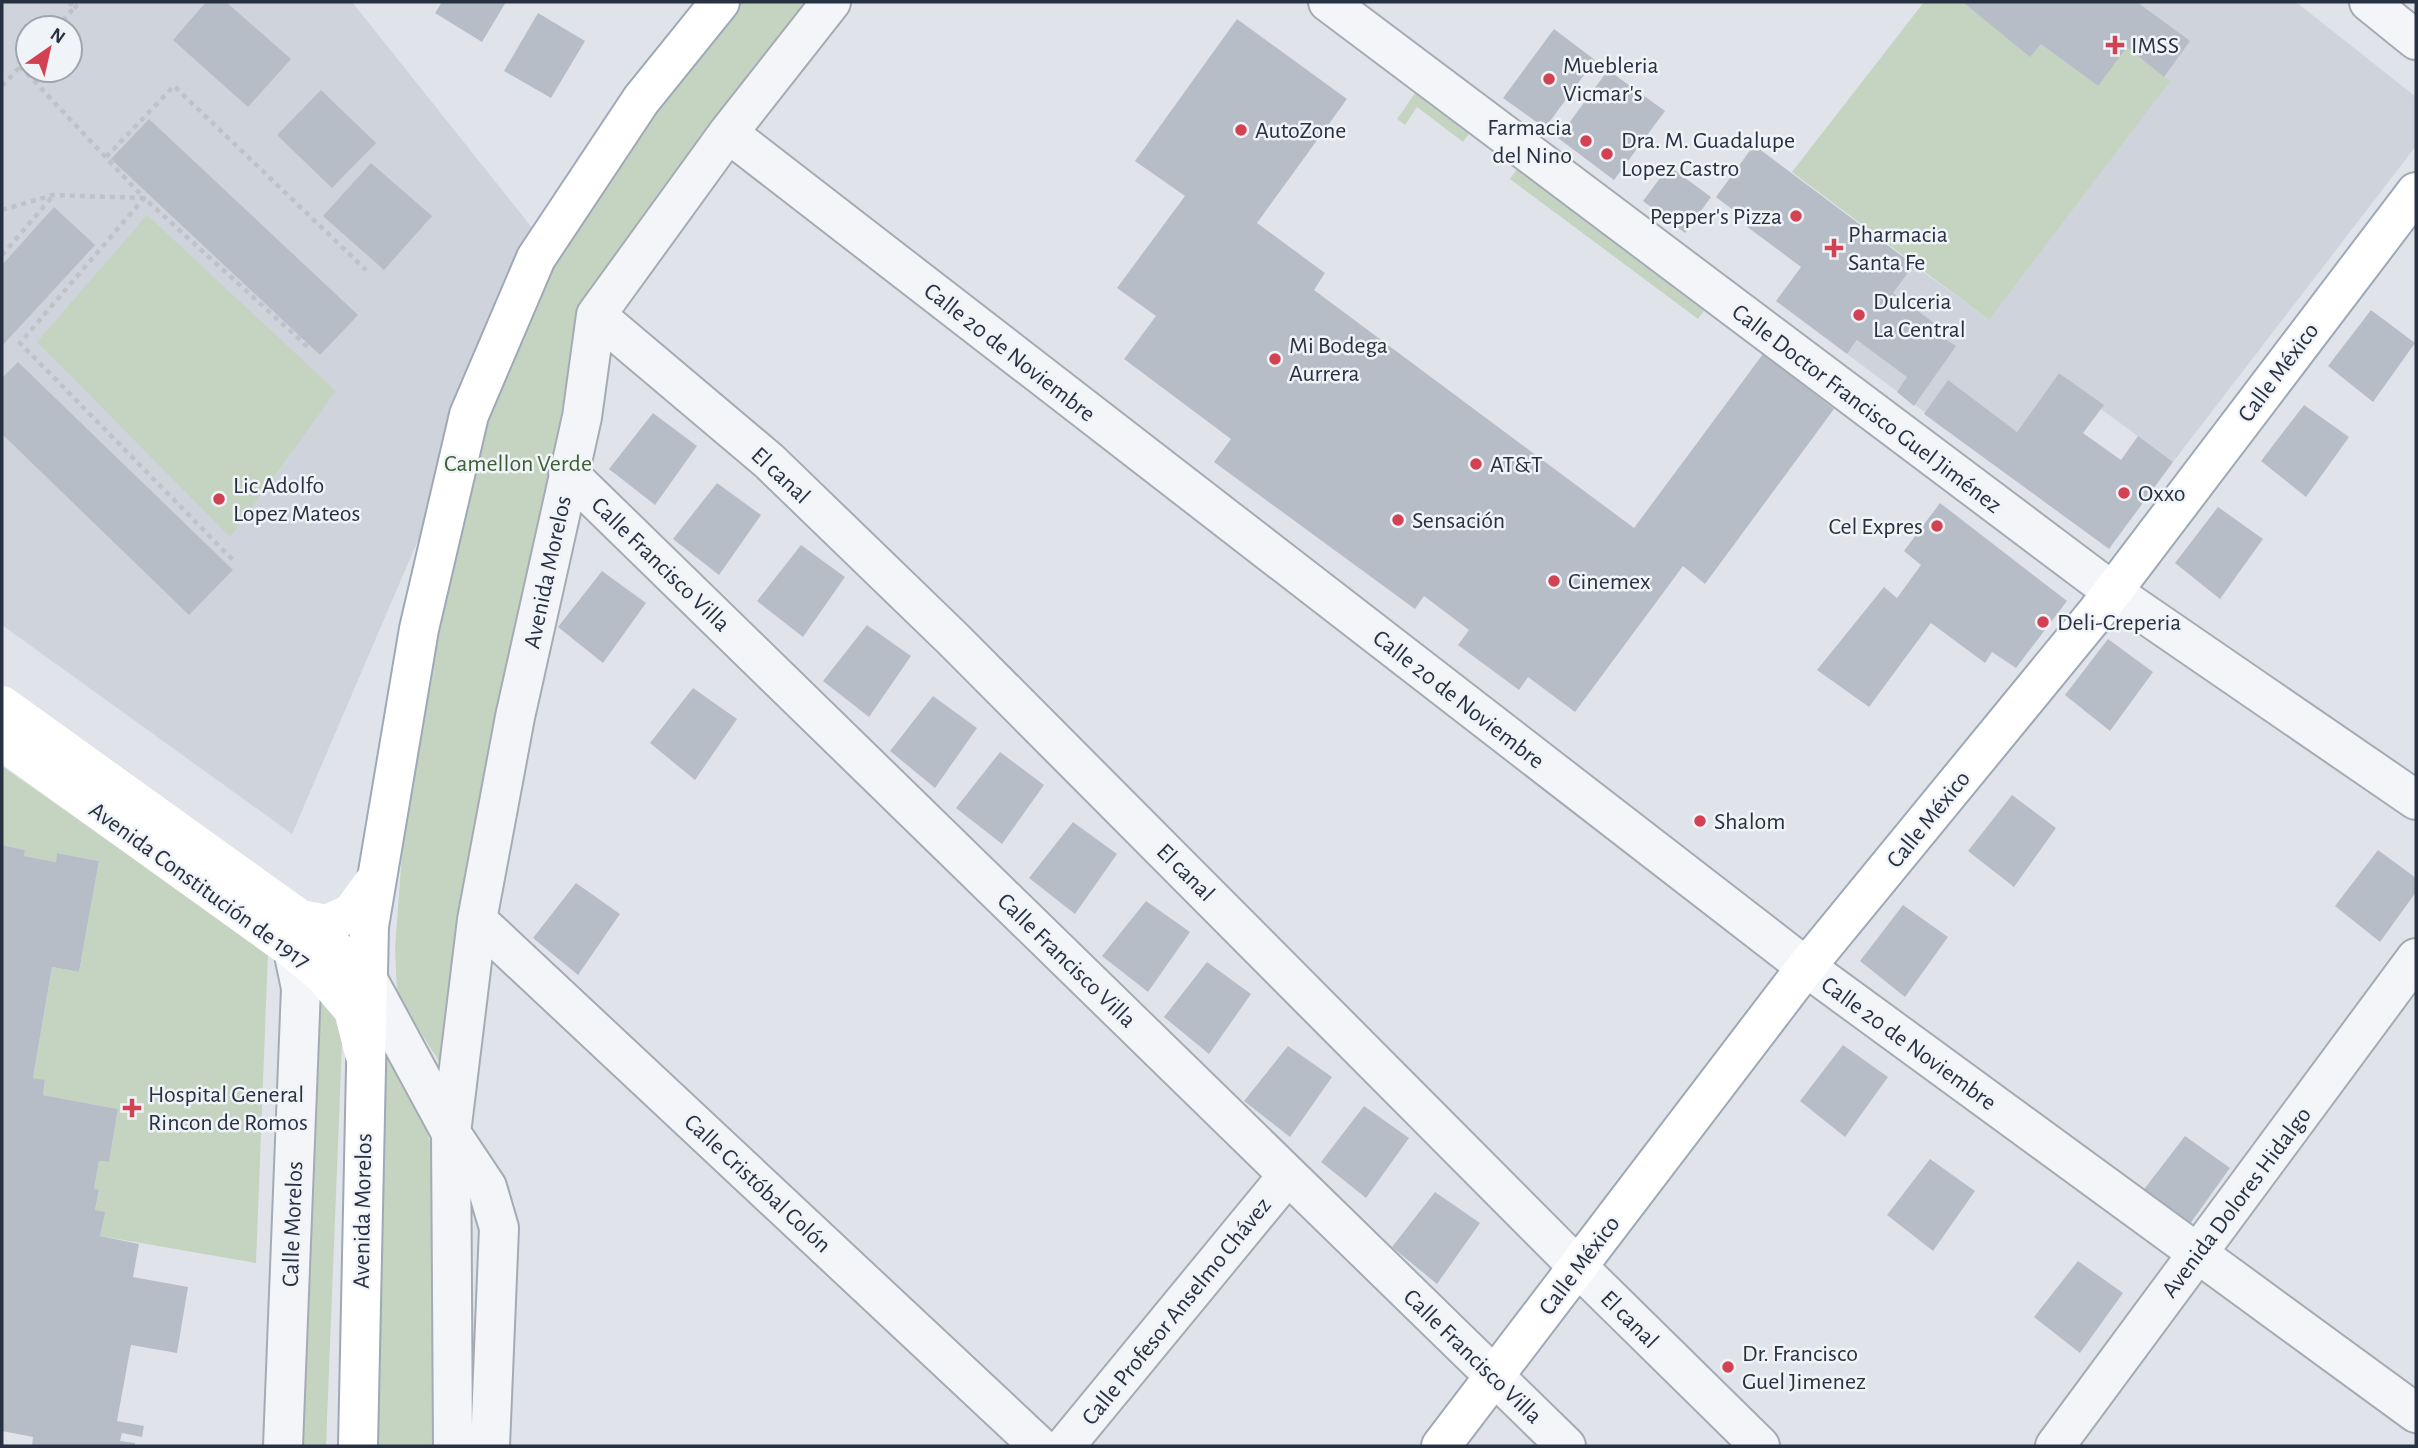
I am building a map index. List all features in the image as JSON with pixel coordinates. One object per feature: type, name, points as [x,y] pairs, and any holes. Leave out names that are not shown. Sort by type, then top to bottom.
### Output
[{"type":"main road","name":"Avenida Morelos","points":[[358,1446],[369,926],[419,629],[469,415],[536,258],[641,100],[720,2]]},
{"type":"main road","name":"Calle México","points":[[1441,1446],[1806,967],[2113,592],[2416,192]]},
{"type":"main road","name":"Avenida Constitución de 1917","points":[[2,705],[296,934],[323,975],[353,1010],[365,1056]]},
{"type":"main road","name":"Avenida Constitución de 1917","points":[[2,741],[296,934]]},
{"type":"main road","name":"Avenida Constitución de 1917","points":[[296,934],[351,913],[376,879]]},
{"type":"main road","points":[[296,934],[366,994]]},
{"type":"street","name":"Avenida Morelos","points":[[453,1446],[451,1133],[477,920],[515,716],[582,416],[596,314],[728,133],[831,2]]},
{"type":"street","name":"Calle Doctor Francisco Guel Jiménez","points":[[1328,2],[2113,592],[2416,800]]},
{"type":"street","points":[[2369,2],[2416,40]]},
{"type":"street","name":"Calle 20 de Noviembre","points":[[728,133],[1806,967],[2416,1413]]},
{"type":"street","name":"El canal","points":[[596,314],[769,461],[943,630],[1760,1446]]},
{"type":"street","name":"Calle Francisco Villa","points":[[568,473],[1566,1446]]},
{"type":"street","name":"Calle Cristóbal Colón","points":[[477,920],[1039,1446]]},
{"type":"street","name":"Calle Morelos","points":[[283,1446],[301,988],[296,934]]},
{"type":"street","name":"Avenida Dolores Hidalgo","points":[[2055,1446],[2416,958]]},
{"type":"street","name":"Avenida Morelos","points":[[366,994],[487,1187],[499,1228],[490,1446]]},
{"type":"street","name":"Calle Profesor Anselmo Chávez","points":[[1065,1446],[1287,1175]]},
{"type":"path","points":[[69,2],[74,8]]},
{"type":"path","points":[[69,14],[81,2]]},
{"type":"path","points":[[2,86],[14,73]]},
{"type":"path","points":[[37,84],[144,198],[309,347]]},
{"type":"path","points":[[106,157],[174,86],[366,270]]},
{"type":"path","points":[[2,211],[53,195],[144,198]]},
{"type":"path","points":[[2,255],[53,195]]},
{"type":"path","points":[[144,198],[20,343],[233,560]]},
{"type":"shaded area","name":"Lic Adolfo Lopez Mateos","points":[[2,2],[352,2],[545,244],[292,834],[2,625]]},
{"type":"shaded area","points":[[1924,2],[2296,2],[2416,97],[2416,146],[2173,462],[2101,409],[2103,405],[2059,373],[1994,464],[1847,354],[1914,265],[1989,320]]},
{"type":"green space","name":"Camellon Verde","points":[[728,2],[841,2],[596,315],[449,1077],[397,995],[395,948],[418,638],[489,374],[622,128]]},
{"type":"green space","points":[[1924,2],[1966,2],[1965,4],[2030,56],[2041,44],[2097,86],[2127,47],[2170,81],[1989,320],[1792,172]]},
{"type":"green space","points":[[1415,93],[1469,134],[1463,142],[1417,107],[1405,125],[1397,119]]},
{"type":"green space","points":[[1517,169],[1704,311],[1698,319],[1510,179]]},
{"type":"green space","points":[[147,215],[336,391],[230,537],[37,342]]},
{"type":"green space","points":[[2,766],[268,953],[256,1263],[100,1236],[104,1212],[95,1210],[99,1191],[94,1189],[99,1161],[109,1162],[118,1109],[43,1095],[45,1081],[33,1078],[52,967],[79,972],[99,861],[58,853],[56,862],[24,856],[25,850],[2,845]]},
{"type":"green space","points":[[301,988],[343,1018],[326,1446],[292,1446]]},
{"type":"green space","points":[[366,1000],[428,1135],[449,1199],[443,1446],[370,1446]]},
{"type":"building","points":[[206,2],[226,2],[291,59],[248,107],[173,40]]},
{"type":"building","points":[[442,2],[506,2],[482,42],[435,13]]},
{"type":"building","name":"IMSS","points":[[2137,2],[2190,41],[2164,77],[2127,47],[2098,86],[2041,44],[2030,57],[1964,3]]},
{"type":"building","points":[[538,13],[585,41],[551,98],[504,71]]},
{"type":"building","points":[[1237,19],[1347,99],[1257,223],[1325,273],[1314,290],[1634,528],[1763,354],[1834,409],[1705,584],[1683,566],[1575,712],[1528,677],[1519,690],[1458,645],[1469,630],[1424,596],[1415,609],[1214,462],[1231,439],[1124,359],[1156,316],[1117,288],[1185,196],[1135,161]]},
{"type":"building","name":"Muebleria Vicmar's","points":[[1554,29],[1595,60],[1545,128],[1503,98]]},
{"type":"building","points":[[1608,70],[1665,111],[1614,180],[1558,138]]},
{"type":"building","points":[[321,90],[376,143],[332,188],[277,135]]},
{"type":"building","points":[[149,119],[358,315],[320,355],[111,159]]},
{"type":"building","points":[[1754,145],[1914,265],[1893,293],[1941,328],[1937,334],[1956,346],[1914,406],[1897,392],[1907,377],[1857,340],[1847,354],[1776,301],[1801,267],[1746,226],[1749,222],[1716,197]]},
{"type":"building","points":[[371,163],[432,216],[384,270],[323,216]]},
{"type":"building","points":[[1669,166],[1711,197],[1685,233],[1643,201]]},
{"type":"building","points":[[54,207],[95,245],[2,346],[2,265]]},
{"type":"building","points":[[2371,310],[2415,343],[2373,402],[2328,366]]},
{"type":"building","points":[[18,362],[233,570],[189,615],[2,434],[2,378]]},
{"type":"building","points":[[2059,373],[2104,405],[2083,433],[2121,460],[2138,436],[2173,462],[2109,549],[1924,414],[1948,380],[2017,432]]},
{"type":"building","points":[[2304,405],[2349,437],[2306,497],[2261,461]]},
{"type":"building","points":[[653,413],[697,446],[655,505],[609,469]]},
{"type":"building","points":[[717,483],[761,515],[719,575],[673,539]]},
{"type":"building","points":[[1940,503],[2067,601],[2016,668],[1992,652],[1985,663],[1931,623],[1869,707],[1817,670],[1884,587],[1897,598],[1921,565],[1904,551]]},
{"type":"building","points":[[2218,507],[2263,539],[2220,599],[2175,563]]},
{"type":"building","points":[[801,545],[845,577],[803,637],[757,601]]},
{"type":"building","points":[[602,571],[646,603],[603,663],[558,627]]},
{"type":"building","points":[[867,625],[911,656],[869,717],[823,681]]},
{"type":"building","points":[[2108,639],[2153,672],[2110,731],[2065,695]]},
{"type":"building","points":[[693,688],[737,719],[695,780],[650,743]]},
{"type":"building","points":[[933,696],[977,728],[935,788],[890,751]]},
{"type":"building","points":[[1000,752],[1044,785],[1002,844],[956,808]]},
{"type":"building","points":[[2012,795],[2056,828],[2014,887],[1968,851]]},
{"type":"building","points":[[1073,822],[1117,854],[1075,914],[1029,878]]},
{"type":"building","points":[[2,845],[25,850],[24,856],[56,862],[57,853],[99,861],[79,972],[52,967],[33,1078],[45,1080],[43,1095],[118,1109],[109,1162],[99,1161],[94,1189],[99,1190],[95,1210],[105,1212],[100,1236],[139,1244],[133,1277],[188,1287],[177,1353],[131,1345],[117,1421],[144,1426],[142,1437],[122,1433],[120,1441],[135,1443],[135,1446],[32,1446],[33,1437],[2,1431]]},
{"type":"building","points":[[2378,850],[2416,878],[2416,892],[2380,942],[2335,906]]},
{"type":"building","points":[[576,883],[620,914],[578,975],[533,938]]},
{"type":"building","points":[[1146,901],[1190,932],[1148,992],[1102,956]]},
{"type":"building","points":[[1903,905],[1948,937],[1905,997],[1860,961]]},
{"type":"building","points":[[1207,962],[1251,994],[1209,1054],[1164,1017]]},
{"type":"building","points":[[1843,1045],[1888,1077],[1845,1137],[1800,1101]]},
{"type":"building","points":[[1288,1046],[1332,1077],[1290,1137],[1244,1101]]},
{"type":"building","points":[[1364,1106],[1409,1138],[1366,1198],[1321,1162]]},
{"type":"building","points":[[2185,1136],[2230,1168],[2187,1228],[2142,1192]]},
{"type":"building","points":[[1930,1159],[1975,1191],[1933,1251],[1887,1215]]},
{"type":"building","points":[[1435,1192],[1480,1223],[1437,1284],[1392,1247]]},
{"type":"building","points":[[2078,1261],[2123,1293],[2080,1353],[2034,1317]]},
{"type":"place","name":"IMSS","points":[[2115,45]]},
{"type":"place","name":"Muebleria Vicmar's","points":[[1549,79]]},
{"type":"place","name":"AutoZone","points":[[1241,130]]},
{"type":"place","name":"Farmacia del Nino","points":[[1586,141]]},
{"type":"place","name":"Dra. M. Guadalupe Lopez Castro","points":[[1607,154]]},
{"type":"place","name":"Pepper's Pizza","points":[[1796,216]]},
{"type":"place","name":"Pharmacia Santa Fe","points":[[1834,248]]},
{"type":"place","name":"Dulceria La Central","points":[[1859,315]]},
{"type":"place","name":"Mi Bodega Aurrera","points":[[1275,359]]},
{"type":"place","name":"AT&T","points":[[1476,464]]},
{"type":"place","name":"Oxxo","points":[[2124,493]]},
{"type":"place","name":"Lic Adolfo Lopez Mateos","points":[[219,499]]},
{"type":"place","name":"Sensación","points":[[1398,520]]},
{"type":"place","name":"Cel Expres","points":[[1937,526]]},
{"type":"place","name":"Cinemex","points":[[1554,581]]},
{"type":"place","name":"Deli-Creperia","points":[[2043,622]]},
{"type":"place","name":"Shalom","points":[[1700,821]]},
{"type":"place","name":"Hospital General Rincon de Romos","points":[[132,1108]]},
{"type":"place","name":"Dr. Francisco Guel Jimenez","points":[[1728,1367]]}]
